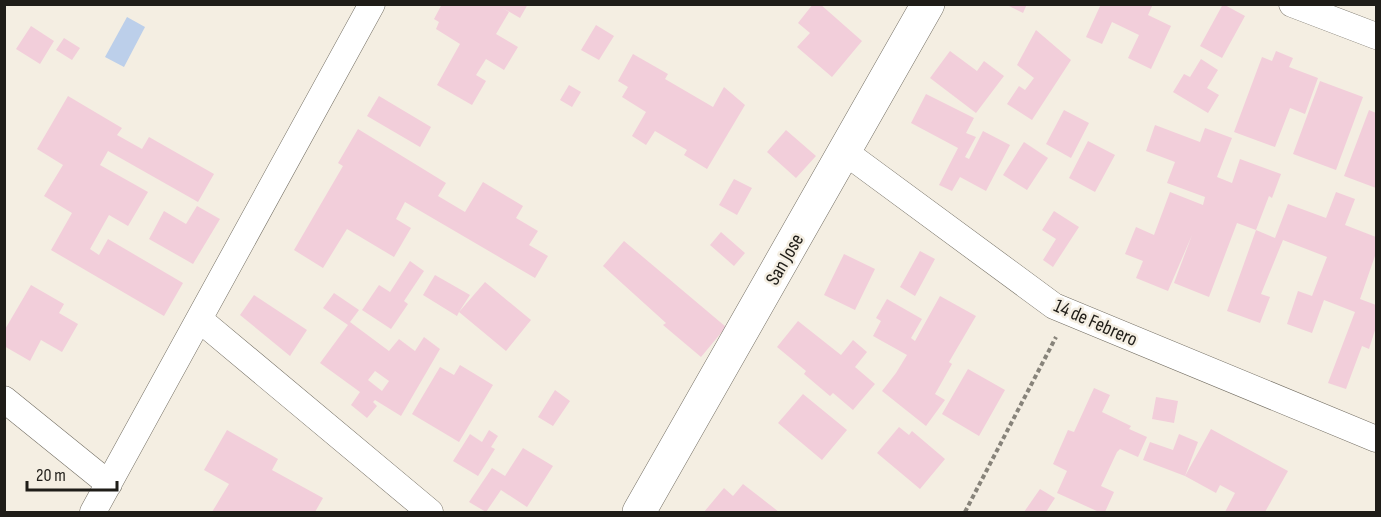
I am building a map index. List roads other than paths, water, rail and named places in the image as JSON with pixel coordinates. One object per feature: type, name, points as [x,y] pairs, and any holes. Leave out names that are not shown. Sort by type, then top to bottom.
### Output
[{"type":"street","points":[[93,513],[372,4]]},
{"type":"street","name":"San Jose","points":[[639,513],[928,4]]},
{"type":"street","points":[[1304,7],[1377,36]]},
{"type":"street","name":"14 de Febrero","points":[[845,152],[1054,306],[1377,439]]},
{"type":"street","points":[[199,319],[430,513]]},
{"type":"street","points":[[4,399],[109,484]]},
{"type":"water","points":[[127,17],[145,27],[124,67],[105,57]]}]
